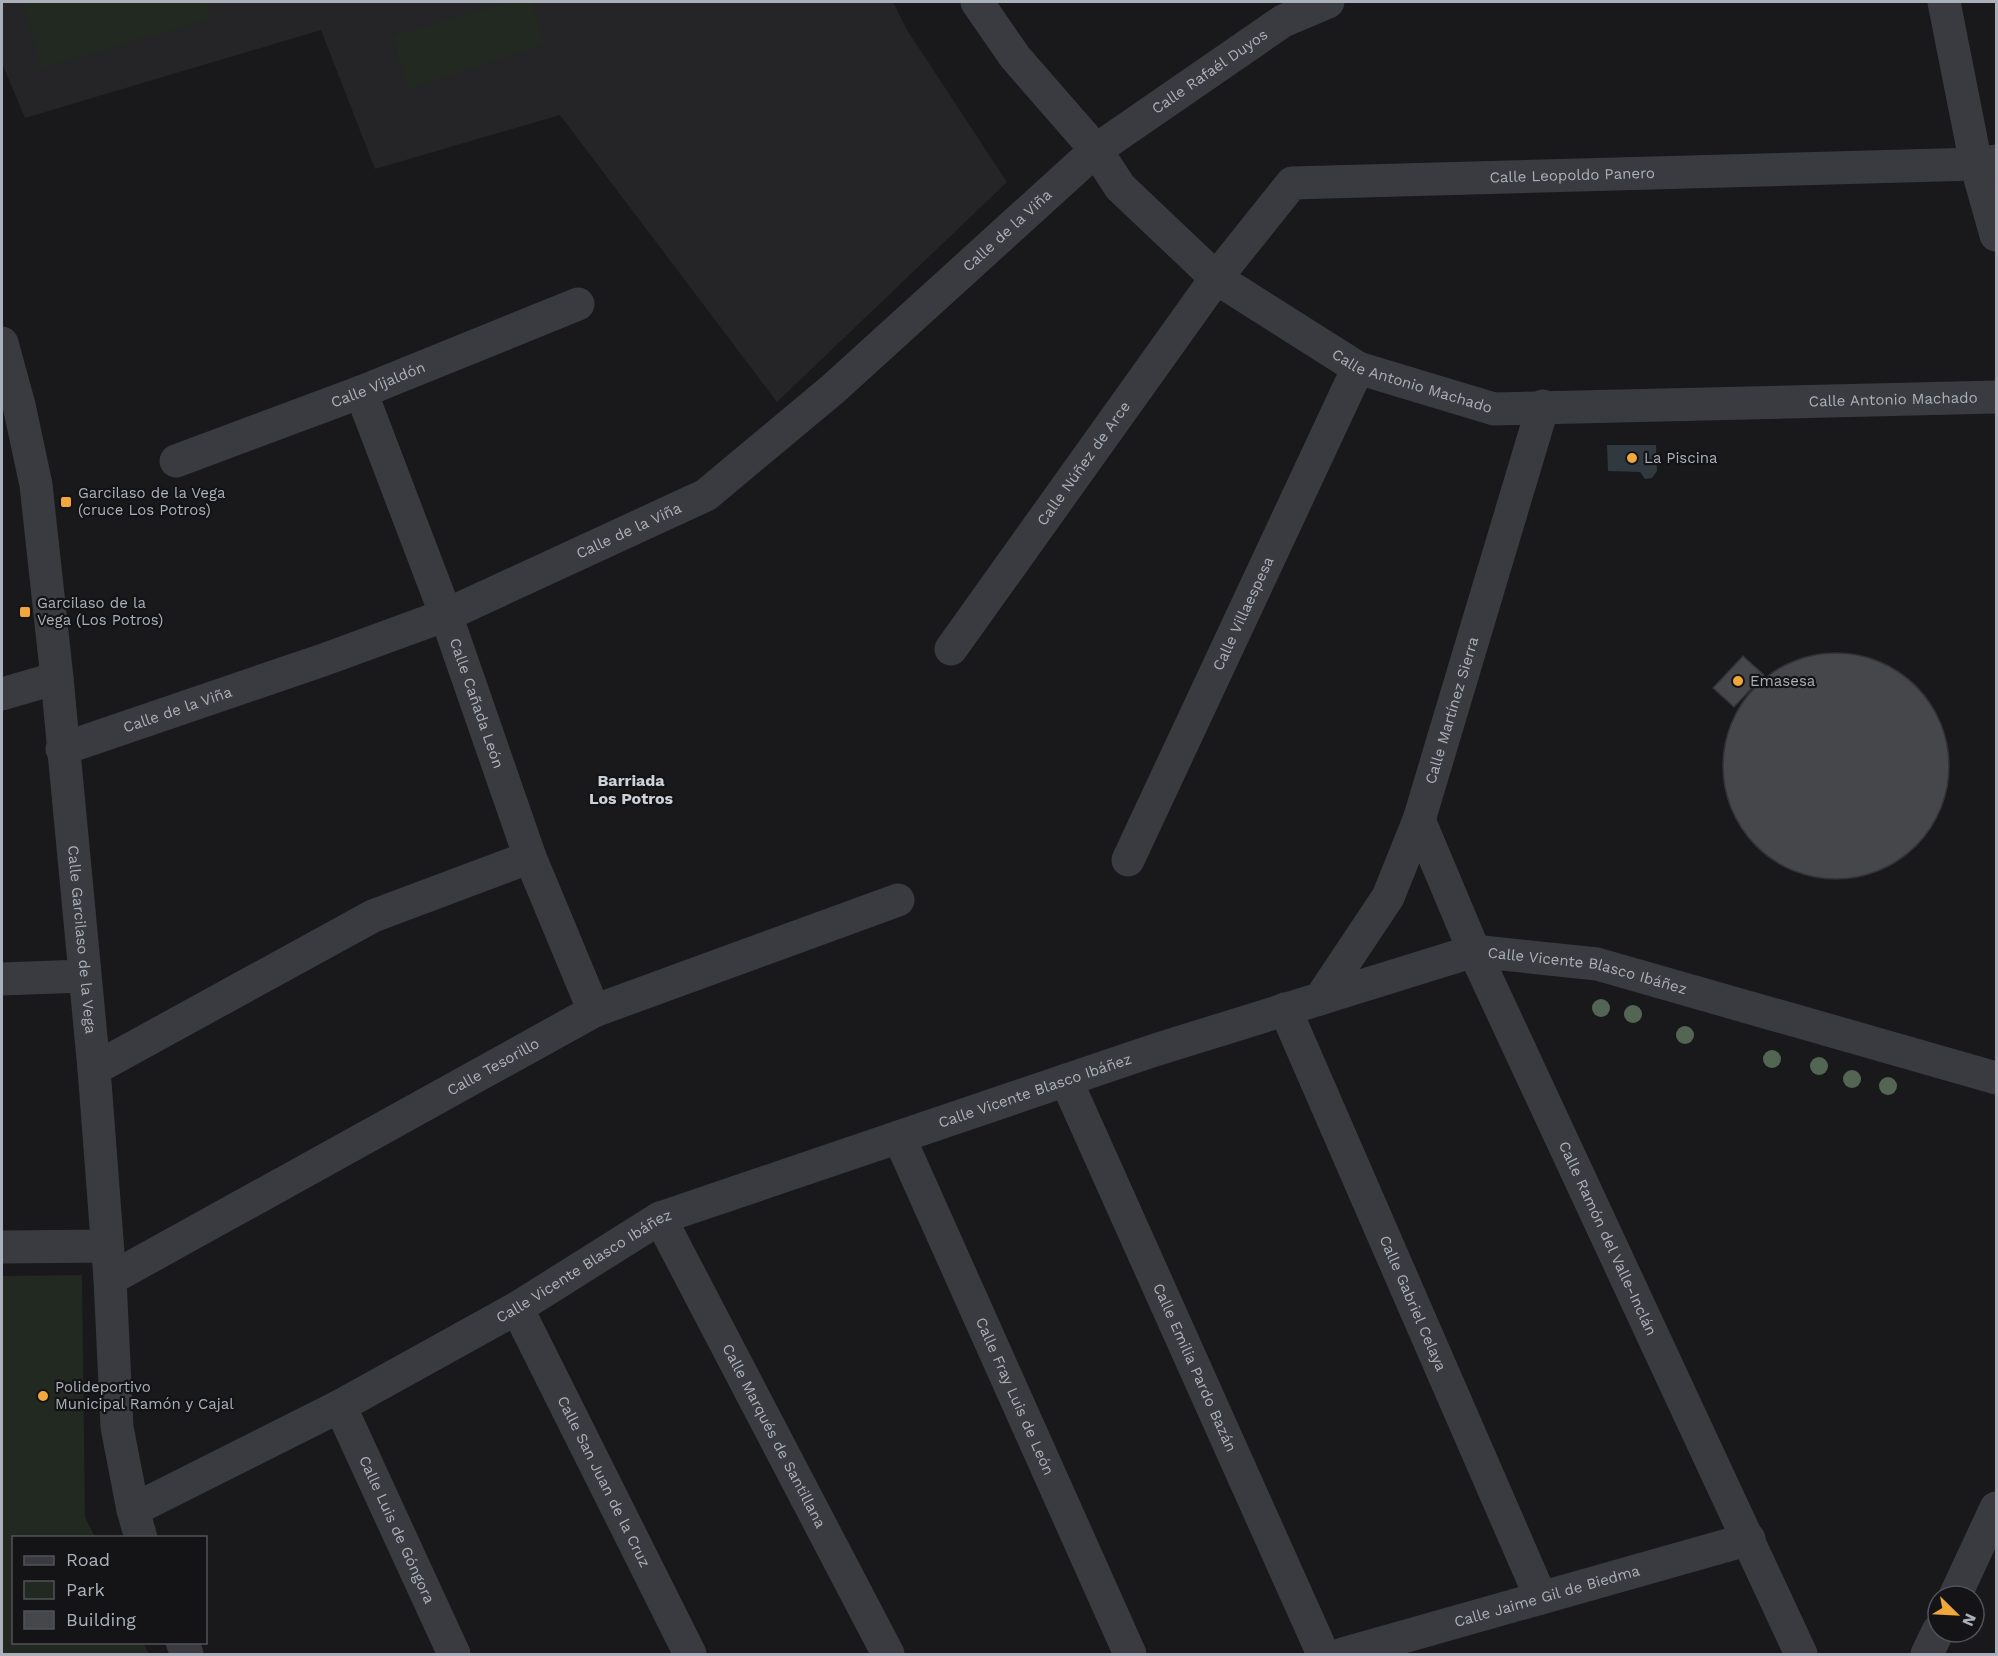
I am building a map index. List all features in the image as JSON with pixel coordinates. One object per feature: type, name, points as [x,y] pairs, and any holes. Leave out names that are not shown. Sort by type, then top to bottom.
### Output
[{"type":"street","name":"Calle Antonio Machado","points":[[977,2],[1015,57],[1096,150],[1120,187],[1216,278],[1358,368],[1494,409],[1543,406],[1996,397]]},
{"type":"street","name":"Calle Rafaél Duyos","points":[[1096,150],[1283,21],[1328,2]]},
{"type":"street","points":[[1944,2],[1986,163],[1996,235]]},
{"type":"street","name":"Calle de la Viña","points":[[62,749],[323,660],[446,615],[706,495],[833,389],[1096,150]]},
{"type":"street","name":"Calle Leopoldo Panero","points":[[1216,278],[1292,183],[1986,163]]},
{"type":"street","name":"Calle Núñez de Arce","points":[[951,649],[1216,278]]},
{"type":"street","name":"Calle Vijaldón","points":[[176,461],[360,392],[578,304]]},
{"type":"street","name":"Calle Garcilaso de la Vega","points":[[2,343],[10,407],[36,485],[57,678],[94,1069],[110,1279],[117,1427],[137,1524]]},
{"type":"street","name":"Calle Villaespesa","points":[[1128,860],[1358,368]]},
{"type":"street","name":"Calle Cañada León","points":[[360,392],[446,615],[530,857],[594,1011]]},
{"type":"street","name":"Calle Martínez Sierra","points":[[1320,999],[1388,897],[1419,820],[1543,406]]},
{"type":"street","points":[[2,694],[57,678]]},
{"type":"street","name":"Calle Ramón del Valle-Inclán","points":[[1419,820],[1474,951],[1801,1654]]},
{"type":"street","points":[[94,1069],[373,916],[530,857]]},
{"type":"street","name":"Calle Tesorillo","points":[[110,1279],[594,1011],[898,900]]},
{"type":"street","name":"Calle Vicente Blasco Ibáñez","points":[[137,1524],[340,1406],[517,1308],[660,1218],[1155,1050],[1474,951],[1597,964],[1996,1077]]},
{"type":"street","points":[[2,979],[84,976]]},
{"type":"street","name":"Calle Gabriel Celaya","points":[[1285,1009],[1540,1598]]},
{"type":"street","name":"Calle Emilia Pardo Bazán","points":[[1066,1080],[1323,1654]]},
{"type":"street","name":"Calle Fray Luis de León","points":[[899,1137],[1130,1654]]},
{"type":"street","name":"Calle Marqués de Santillana","points":[[660,1218],[888,1654]]},
{"type":"street","points":[[2,1247],[107,1246]]},
{"type":"street","name":"Calle San Juan de la Cruz","points":[[517,1308],[690,1654]]},
{"type":"street","name":"Calle Luis de Góngora","points":[[340,1406],[454,1654]]},
{"type":"street","points":[[1960,1584],[1996,1508]]},
{"type":"street","name":"Calle Jaime Gil de Biedma","points":[[1343,1654],[1749,1539]]},
{"type":"shaded area","points":[[2,2],[893,2],[907,30],[1007,182],[777,402],[560,115],[375,169],[321,30],[25,118],[2,63]]},
{"type":"shaded area","name":"La Piscina","points":[[1607,445],[1656,445],[1657,471],[1652,478],[1645,479],[1640,472],[1608,471]]},
{"type":"green space","points":[[23,2],[207,2],[211,19],[41,68]]},
{"type":"green space","points":[[509,2],[532,2],[545,44],[408,89],[392,36]]},
{"type":"green space","name":"Polideportivo Municipal Ramón y Cajal","points":[[82,1275],[85,1517],[94,1536],[12,1536],[12,1644],[144,1644],[149,1654],[2,1654],[2,1276]]},
{"type":"building","points":[[1825,653],[1847,653],[1869,657],[1889,666],[1908,678],[1924,694],[1945,733],[1949,766],[1945,799],[1941,809],[1924,838],[1908,854],[1869,875],[1847,879],[1825,879],[1803,875],[1783,866],[1764,854],[1748,838],[1727,799],[1723,777],[1723,755],[1727,733],[1736,713],[1748,694],[1764,678],[1803,657]]},
{"type":"building","name":"Emasesa","points":[[1743,656],[1764,675],[1734,707],[1713,688]]},
{"type":"place","name":"La Piscina","points":[[1632,458]]},
{"type":"place","name":"Garcilaso de la Vega (cruce Los Potros)","points":[[66,502]]},
{"type":"place","name":"Garcilaso de la Vega (Los Potros)","points":[[25,612]]},
{"type":"place","name":"Emasesa","points":[[1738,681]]},
{"type":"place","name":"Polideportivo Municipal Ramón y Cajal","points":[[43,1396]]},
{"type":"district","name":"Barriada Los Potros","points":[[631,789]]}]
